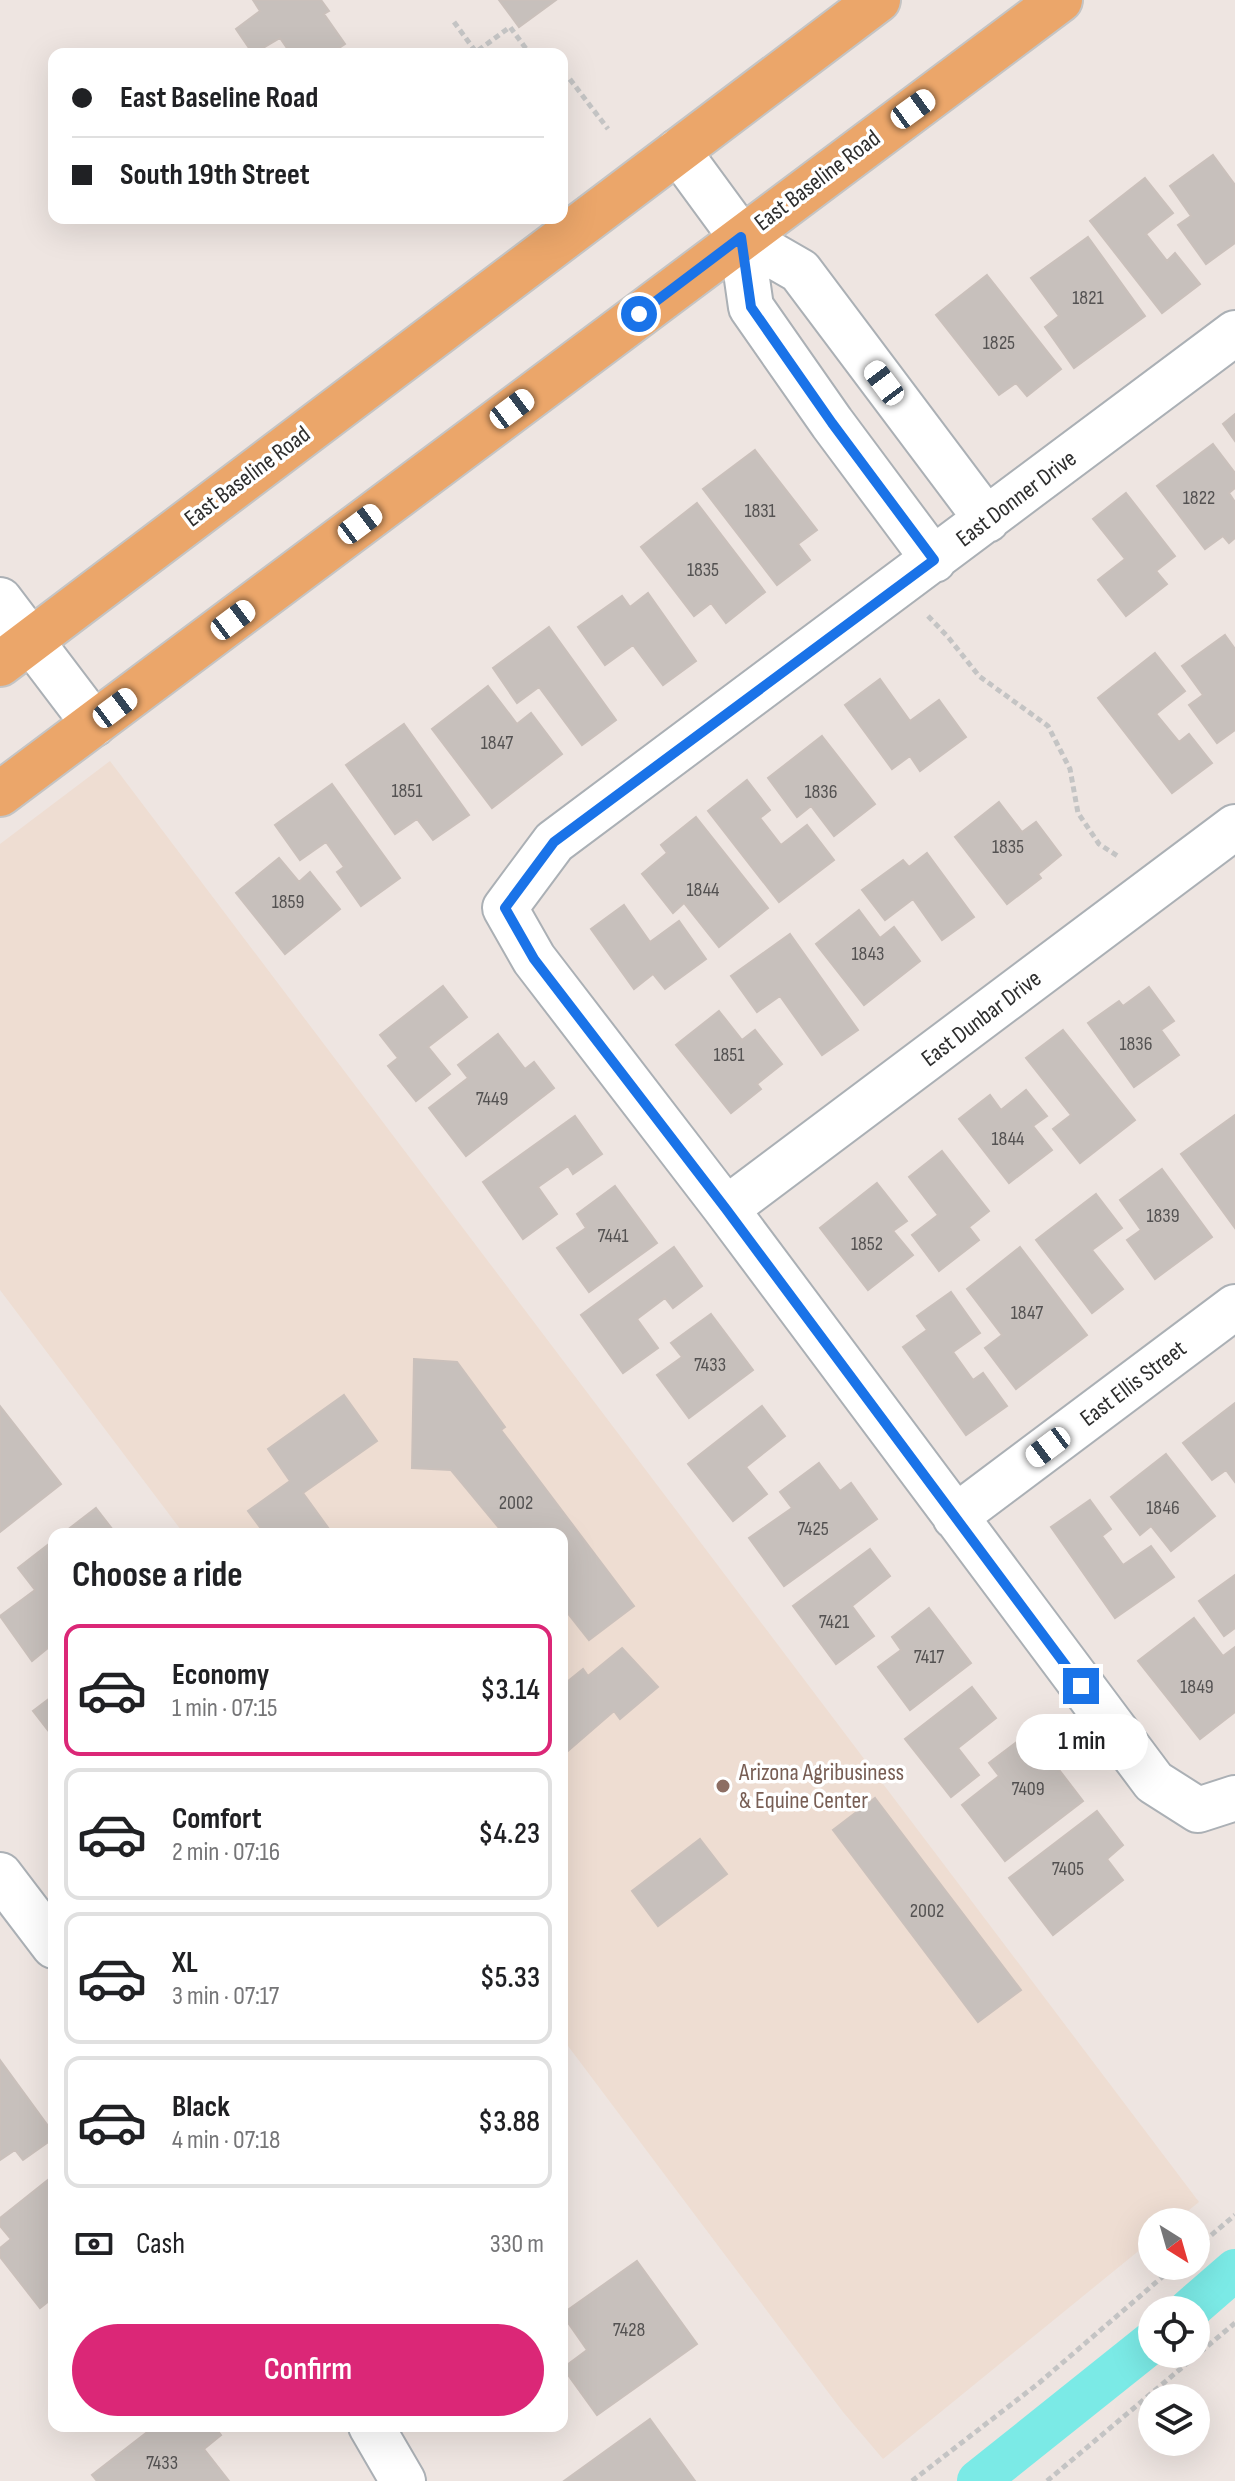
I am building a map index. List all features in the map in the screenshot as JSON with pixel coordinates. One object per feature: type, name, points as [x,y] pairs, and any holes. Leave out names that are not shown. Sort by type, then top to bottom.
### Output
[{"type":"main road","name":"East Baseline Road","points":[[15,652],[878,0]]},
{"type":"main road","name":"East Baseline Road","points":[[0,794],[1060,0]]},
{"type":"street","points":[[678,151],[741,237],[800,271],[987,520]]},
{"type":"street","points":[[741,237],[751,307],[934,560]]},
{"type":"street","name":"East Donner Drive","points":[[726,1209],[534,959],[505,908],[554,842],[1235,333]]},
{"type":"street","points":[[832,423],[884,383]]},
{"type":"street","points":[[0,600],[15,652],[94,724]]},
{"type":"street","name":"East Dunbar Drive","points":[[726,1209],[1235,827]]},
{"type":"street","points":[[726,1209],[1154,1782],[1217,1804]]},
{"type":"street","name":"East Ellis Street","points":[[955,1517],[1235,1307]]},
{"type":"street","points":[[0,1875],[48,1938]]},
{"type":"street","points":[[374,2432],[403,2481]]},
{"type":"path","points":[[454,22],[473,48]]},
{"type":"path","points":[[481,48],[510,27],[526,48]]},
{"type":"path","points":[[568,79],[608,129]]},
{"type":"path","points":[[927,616],[979,676],[1048,726],[1070,769],[1078,813],[1099,844],[1119,857]]},
{"type":"path","points":[[1210,2236],[1235,2215]]},
{"type":"path","points":[[912,2481],[1039,2383],[1159,2280]]},
{"type":"path","points":[[1047,2481],[1235,2323]]},
{"type":"shaded area","name":"Arizona Agribusiness & Equine Center","points":[[110,761],[1199,2202],[1192,2208],[1138,2208],[1138,2251],[883,2459],[843,2412],[568,2046],[568,1528],[179,1528],[0,1290],[0,844]]},
{"type":"building","points":[[253,0],[321,0],[329,11],[324,14],[345,44],[339,48],[287,48],[280,38],[263,48],[249,48],[236,29],[260,11]]},
{"type":"building","points":[[499,0],[556,0],[519,27]]},
{"type":"building","points":[[1213,155],[1235,185],[1235,243],[1206,264],[1178,225],[1191,216],[1170,186]]},
{"type":"building","points":[[1145,178],[1173,213],[1146,234],[1167,261],[1175,253],[1200,284],[1162,313],[1090,221]]},
{"type":"building","points":[[1088,237],[1145,316],[1074,368],[1045,327],[1059,316],[1031,278]]},
{"type":"building","points":[[987,275],[1061,369],[1027,396],[1016,383],[999,395],[936,315]]},
{"type":"building","points":[[1235,414],[1235,441],[1223,424]]},
{"type":"building","points":[[1213,444],[1235,473],[1235,488],[1229,493],[1235,502],[1235,538],[1229,543],[1223,536],[1205,549],[1157,486]]},
{"type":"building","points":[[755,450],[817,530],[798,544],[810,560],[777,585],[703,489]]},
{"type":"building","points":[[1126,493],[1175,556],[1156,571],[1167,584],[1126,616],[1098,580],[1125,559],[1093,519]]},
{"type":"building","points":[[697,503],[765,592],[726,623],[711,603],[694,616],[641,547]]},
{"type":"building","points":[[648,593],[696,661],[663,685],[633,645],[605,665],[578,627],[622,596],[630,607]]},
{"type":"building","points":[[549,627],[616,720],[582,745],[539,687],[517,703],[493,668]]},
{"type":"building","points":[[1225,635],[1235,649],[1235,730],[1217,743],[1189,705],[1203,695],[1182,666]]},
{"type":"building","points":[[1155,653],[1185,691],[1156,714],[1179,742],[1189,734],[1212,763],[1172,793],[1098,698]]},
{"type":"building","points":[[880,679],[910,721],[939,700],[966,737],[920,771],[910,756],[892,769],[845,705]]},
{"type":"building","points":[[488,686],[517,724],[531,713],[562,754],[492,808],[432,729]]},
{"type":"building","points":[[404,724],[469,815],[433,840],[417,819],[395,834],[346,765]]},
{"type":"building","points":[[822,736],[875,804],[834,836],[811,806],[797,817],[768,778]]},
{"type":"building","points":[[747,780],[770,810],[760,818],[781,845],[807,825],[834,860],[779,902],[708,811]]},
{"type":"building","points":[[332,784],[400,878],[361,906],[337,872],[344,867],[326,842],[300,860],[275,825]]},
{"type":"building","points":[[999,802],[1022,832],[1036,822],[1061,855],[1038,874],[1041,878],[1007,904],[955,837]]},
{"type":"building","points":[[696,817],[768,908],[719,947],[684,903],[673,913],[642,874],[667,853],[661,845]]},
{"type":"building","points":[[927,853],[974,917],[942,940],[913,899],[885,920],[862,890],[903,860],[909,867]]},
{"type":"building","points":[[279,858],[299,882],[310,872],[340,909],[285,954],[236,893]]},
{"type":"building","points":[[624,905],[650,942],[679,921],[706,959],[665,989],[653,974],[634,989],[591,929]]},
{"type":"building","points":[[859,910],[880,938],[894,927],[920,961],[864,1005],[816,944]]},
{"type":"building","points":[[790,934],[858,1030],[822,1055],[780,996],[757,1012],[731,976]]},
{"type":"building","points":[[443,986],[467,1017],[428,1047],[450,1074],[416,1101],[388,1066],[398,1058],[380,1035]]},
{"type":"building","points":[[1149,987],[1174,1021],[1161,1030],[1179,1055],[1134,1087],[1088,1023],[1119,1001],[1123,1006]]},
{"type":"building","points":[[719,1011],[742,1040],[755,1030],[782,1064],[757,1084],[761,1089],[731,1113],[676,1045]]},
{"type":"building","points":[[1063,1030],[1135,1120],[1080,1163],[1053,1129],[1071,1115],[1026,1058]]},
{"type":"building","points":[[498,1034],[525,1069],[534,1062],[554,1088],[466,1156],[429,1108],[468,1078],[458,1065]]},
{"type":"building","points":[[1026,1090],[1047,1116],[1033,1126],[1052,1150],[1009,1183],[959,1119],[990,1095],[1001,1110]]},
{"type":"building","points":[[1235,1115],[1235,1228],[1181,1154]]},
{"type":"building","points":[[575,1116],[602,1154],[573,1174],[568,1166],[538,1187],[557,1214],[523,1239],[483,1182]]},
{"type":"building","points":[[942,1151],[989,1211],[969,1227],[979,1240],[939,1271],[912,1235],[938,1215],[909,1177]]},
{"type":"building","points":[[1162,1169],[1212,1237],[1155,1279],[1127,1240],[1141,1230],[1120,1200]]},
{"type":"building","points":[[877,1183],[907,1221],[893,1231],[913,1255],[868,1290],[820,1228]]},
{"type":"building","points":[[615,1186],[657,1243],[589,1292],[557,1248],[586,1228],[577,1214]]},
{"type":"building","points":[[1096,1194],[1122,1228],[1092,1250],[1123,1289],[1092,1313],[1036,1240]]},
{"type":"building","points":[[674,1247],[702,1286],[673,1308],[665,1298],[637,1319],[658,1348],[623,1373],[581,1315]]},
{"type":"building","points":[[1020,1247],[1087,1335],[1016,1389],[985,1348],[1002,1335],[967,1289]]},
{"type":"building","points":[[951,1292],[980,1333],[953,1352],[973,1380],[983,1373],[1007,1406],[966,1435],[903,1347],[927,1330],[917,1316]]},
{"type":"building","points":[[711,1314],[753,1370],[689,1418],[657,1375],[682,1357],[671,1343]]},
{"type":"building","points":[[414,1359],[457,1362],[505,1427],[501,1430],[634,1606],[589,1640],[568,1614],[568,1528],[499,1528],[451,1470],[412,1468]]},
{"type":"building","points":[[344,1395],[377,1441],[303,1493],[328,1528],[261,1528],[248,1511],[290,1481],[268,1449]]},
{"type":"building","points":[[1235,1403],[1235,1482],[1226,1470],[1212,1480],[1183,1443]]},
{"type":"building","points":[[0,1406],[61,1484],[0,1532]]},
{"type":"building","points":[[762,1406],[785,1436],[746,1467],[767,1494],[733,1521],[688,1464]]},
{"type":"building","points":[[1166,1454],[1215,1516],[1171,1551],[1151,1526],[1140,1535],[1111,1497]]},
{"type":"building","points":[[819,1463],[840,1491],[851,1483],[877,1519],[784,1586],[749,1538],[792,1508],[780,1492]]},
{"type":"building","points":[[1090,1500],[1111,1529],[1102,1536],[1123,1565],[1151,1546],[1174,1577],[1115,1618],[1051,1527]]},
{"type":"building","points":[[96,1508],[111,1528],[70,1528]]},
{"type":"building","points":[[48,1545],[48,1648],[32,1661],[0,1616],[35,1590],[18,1568]]},
{"type":"building","points":[[870,1549],[890,1576],[852,1606],[874,1636],[836,1664],[793,1606]]},
{"type":"building","points":[[1235,1575],[1235,1628],[1224,1636],[1199,1601]]},
{"type":"building","points":[[929,1608],[971,1663],[910,1710],[878,1667],[901,1650],[892,1637]]},
{"type":"building","points":[[1194,1618],[1223,1656],[1235,1647],[1235,1712],[1200,1739],[1138,1661]]},
{"type":"building","points":[[622,1648],[658,1687],[620,1719],[614,1711],[568,1751],[568,1681],[583,1669],[588,1676]]},
{"type":"building","points":[[972,1687],[996,1718],[958,1748],[979,1775],[951,1797],[905,1739]]},
{"type":"building","points":[[48,1700],[48,1730],[33,1711]]},
{"type":"building","points":[[1030,1732],[1083,1801],[1005,1861],[962,1805],[999,1776],[989,1763]]},
{"type":"building","points":[[875,1798],[1021,1990],[978,2022],[833,1830]]},
{"type":"building","points":[[1097,1811],[1123,1845],[1107,1859],[1123,1880],[1053,1935],[1009,1878]]},
{"type":"building","points":[[700,1839],[727,1874],[658,1926],[632,1891]]},
{"type":"building","points":[[0,2060],[48,2126],[48,2142],[23,2160],[15,2150],[0,2160]]},
{"type":"building","points":[[48,2180],[48,2302],[40,2308],[0,2257],[0,2248],[11,2239],[0,2226],[0,2218]]},
{"type":"building","points":[[637,2261],[697,2344],[597,2415],[568,2375],[568,2364],[587,2350],[568,2323],[568,2310]]},
{"type":"building","points":[[650,2419],[695,2481],[564,2481]]},
{"type":"building","points":[[147,2432],[219,2432],[221,2435],[204,2449],[229,2481],[97,2481],[92,2475]]},
{"type":"waterway","points":[[1205,2296],[1235,2270]]},
{"type":"waterway","points":[[978,2481],[1138,2353]]},
{"type":"place","name":"Arizona Agribusiness & Equine Center","points":[[723,1786]]},
{"type":"route","points":[[639,314],[741,237],[751,307],[934,560],[554,842],[505,908],[534,959],[726,1209],[1081,1686]]}]
